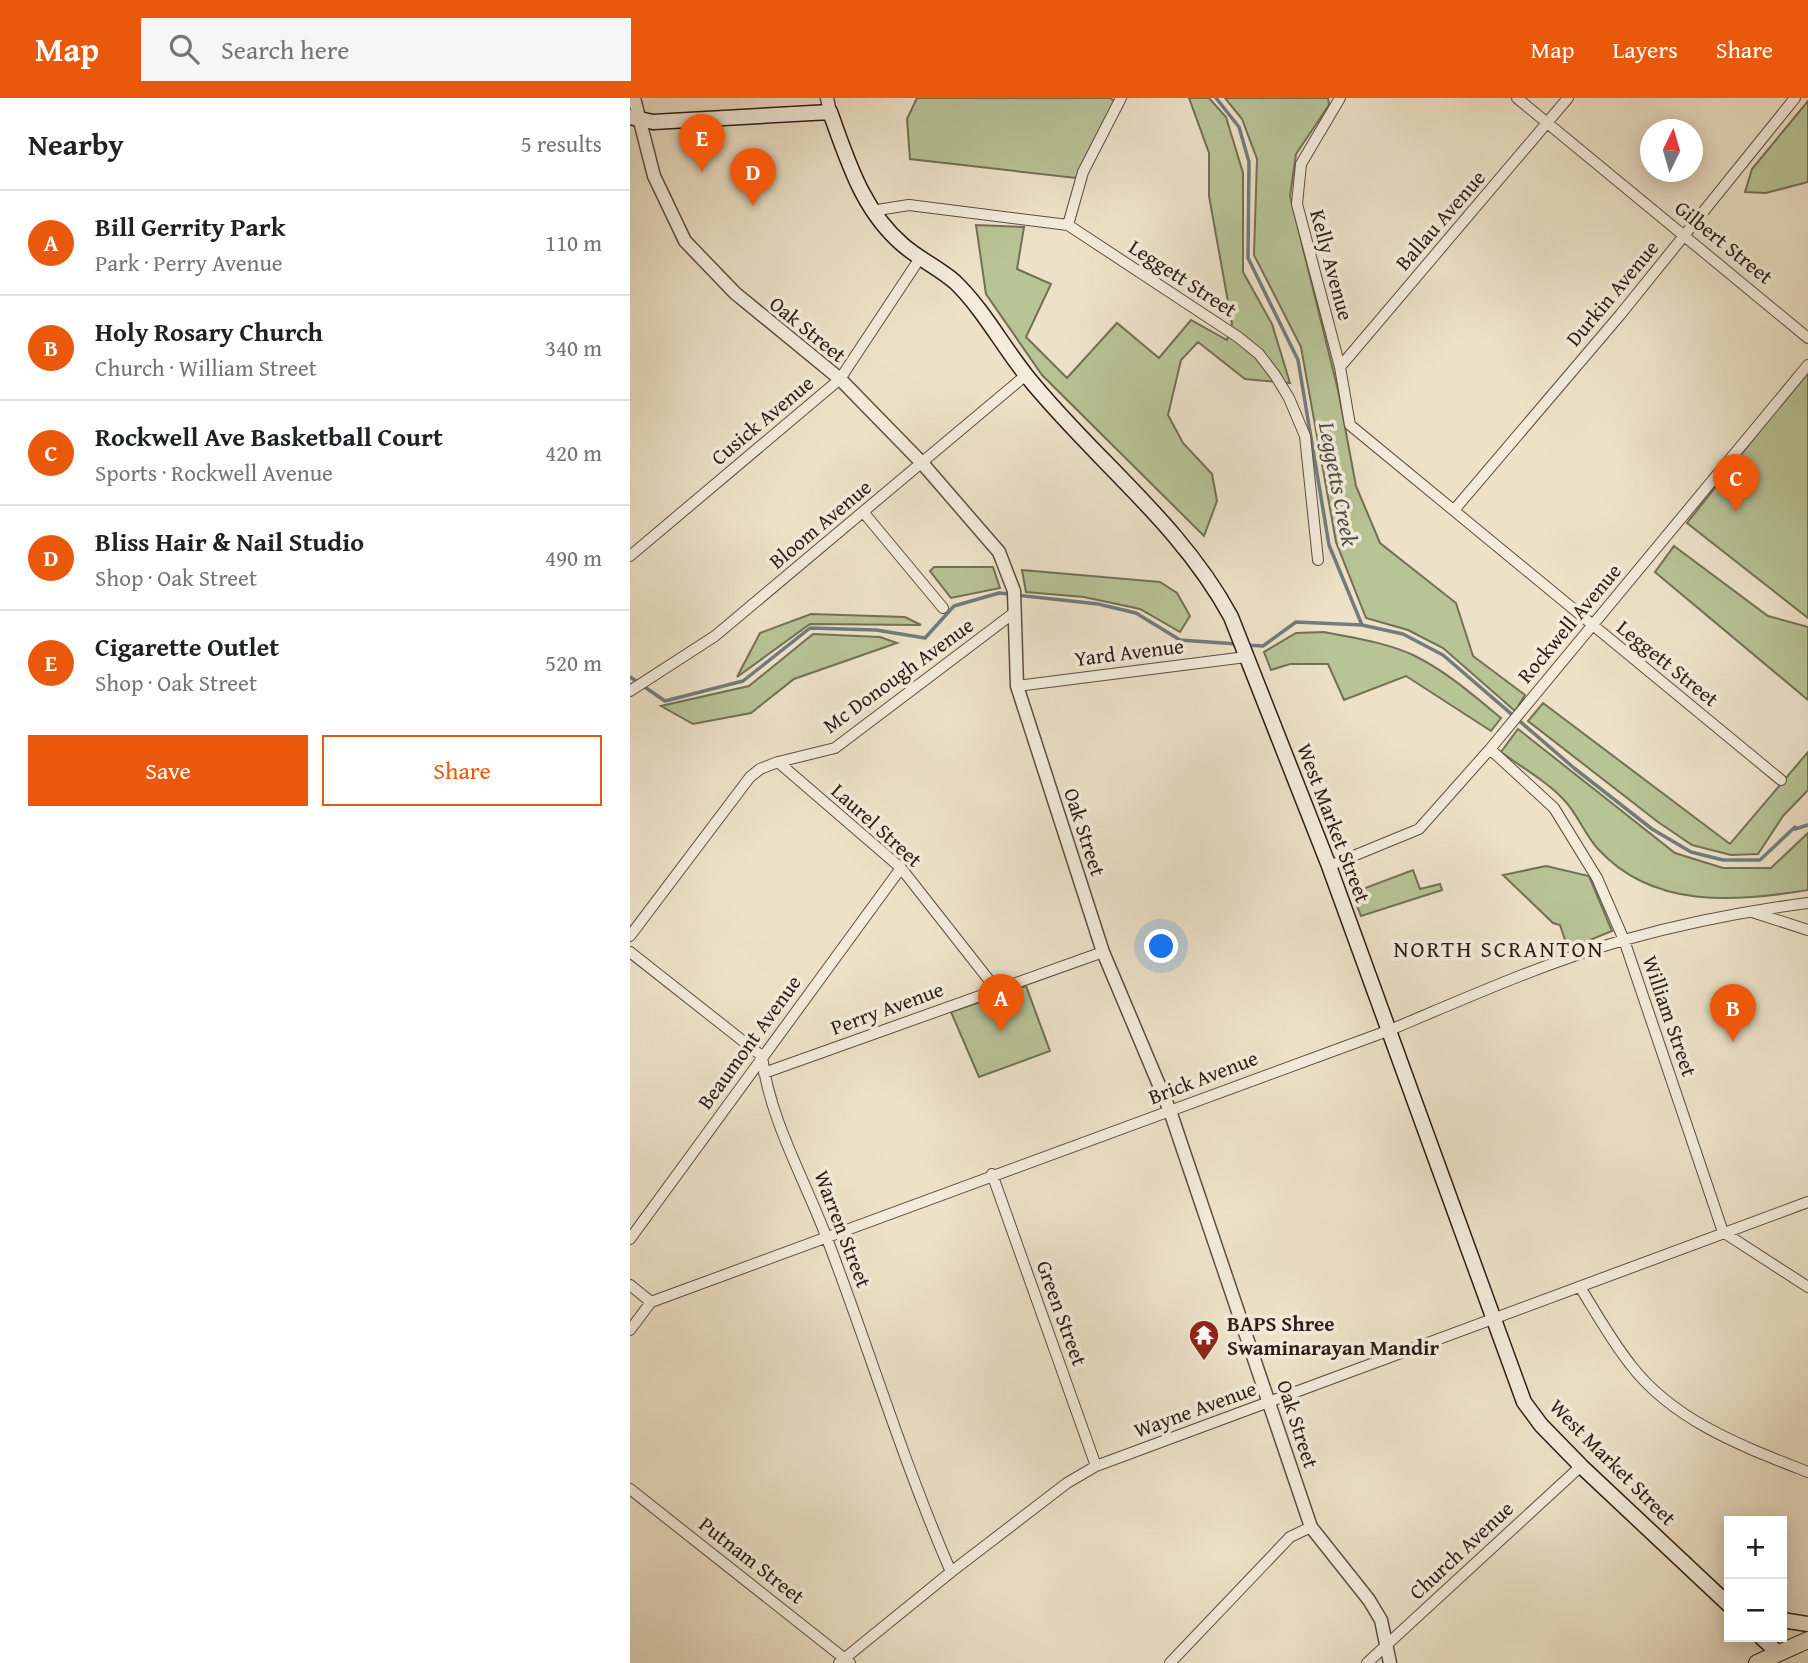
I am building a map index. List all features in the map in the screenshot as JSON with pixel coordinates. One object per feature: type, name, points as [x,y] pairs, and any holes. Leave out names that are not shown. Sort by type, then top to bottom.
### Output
[{"type":"main road","points":[[635,118],[653,122],[828,105]]},
{"type":"main road","name":"West Market Street","points":[[828,105],[856,182],[871,211],[919,258],[954,282],[999,336],[1026,375],[1186,548],[1215,588],[1246,657],[1329,866],[1524,1402],[1541,1425],[1581,1466],[1724,1600]]},
{"type":"main road","points":[[1706,1583],[1724,1592]]},
{"type":"main road","points":[[1787,1621],[1808,1624]]},
{"type":"main road","points":[[1757,1663],[1782,1658],[1808,1640]]},
{"type":"main road","points":[[1766,1642],[1782,1658]]},
{"type":"street","name":"Oak Street","points":[[634,98],[635,118],[654,176],[685,241],[734,293],[840,379],[922,463],[999,552],[1014,591],[1017,686],[1103,952],[1170,1111],[1271,1402],[1311,1527],[1370,1601],[1381,1620],[1390,1663]]},
{"type":"street","points":[[1068,225],[1083,172],[1121,98]]},
{"type":"street","name":"Kelly Avenue","points":[[1339,367],[1296,194],[1305,157],[1340,98]]},
{"type":"street","name":"Gilbert Street","points":[[1517,98],[1808,338]]},
{"type":"street","name":"Ballau Avenue","points":[[1339,367],[1568,98]]},
{"type":"street","name":"Durkin Avenue","points":[[1455,509],[1685,236],[1795,98]]},
{"type":"street","name":"Leggett Street","points":[[871,211],[909,205],[1068,225],[1259,354],[1289,398],[1305,436],[1318,560]]},
{"type":"street","name":"Cusick Avenue","points":[[630,556],[840,379],[919,258]]},
{"type":"street","name":"Rockwell Avenue","points":[[1329,866],[1419,829],[1490,749],[1808,365]]},
{"type":"street","name":"Leggett Street","points":[[1339,367],[1350,425],[1781,780]]},
{"type":"street","name":"Bloom Avenue","points":[[630,691],[715,636],[1026,375]]},
{"type":"street","points":[[864,513],[943,608]]},
{"type":"street","name":"Mc Donough Avenue","points":[[630,936],[750,778],[761,769],[778,762],[835,748],[1015,612]]},
{"type":"street","name":"Yard Avenue","points":[[1017,686],[1246,657]]},
{"type":"street","name":"William Street","points":[[1490,749],[1554,808],[1597,878],[1624,940],[1723,1232]]},
{"type":"street","name":"Laurel Street","points":[[778,762],[901,868],[996,989]]},
{"type":"street","name":"Beaumont Avenue","points":[[630,1239],[901,868]]},
{"type":"street","name":"Brick Avenue","points":[[651,1302],[827,1239],[992,1174],[1390,1030],[1492,987],[1624,940],[1749,911],[1808,903]]},
{"type":"street","points":[[1749,911],[1808,930]]},
{"type":"street","points":[[630,952],[762,1056]]},
{"type":"street","name":"Perry Avenue","points":[[764,1073],[1103,952]]},
{"type":"street","name":"Warren Street","points":[[762,1056],[766,1086],[827,1239],[926,1515],[951,1572]]},
{"type":"street","name":"Green Street","points":[[992,1174],[1096,1466]]},
{"type":"street","name":"Wayne Avenue","points":[[844,1661],[951,1572],[1067,1483],[1096,1466],[1271,1402],[1382,1357],[1808,1202]]},
{"type":"street","points":[[1723,1232],[1808,1287]]},
{"type":"street","points":[[630,1285],[651,1302],[630,1330]]},
{"type":"street","points":[[1580,1287],[1631,1366],[1677,1410],[1751,1449],[1808,1472]]},
{"type":"street","name":"Church Avenue","points":[[1367,1663],[1581,1466]]},
{"type":"street","name":"Putnam Street","points":[[630,1489],[844,1661]]},
{"type":"street","points":[[1170,1663],[1290,1537],[1311,1527]]},
{"type":"green space","points":[[917,98],[1110,98],[1114,101],[1076,178],[910,159],[907,119]]},
{"type":"green space","points":[[1189,98],[1209,98],[1226,117],[1243,173],[1243,272],[1272,324],[1290,383],[1245,379],[1198,342],[1181,360],[1168,415],[1183,443],[1212,474],[1217,501],[1204,536],[1042,375],[986,294],[976,225],[1024,227],[1017,269],[1051,284],[1026,337],[1067,378],[1117,323],[1159,358],[1191,320],[1227,340],[1232,324],[1209,196],[1209,153]]},
{"type":"green space","points":[[1225,98],[1328,98],[1329,105],[1296,154],[1290,196],[1338,390],[1356,486],[1380,543],[1456,603],[1473,656],[1525,695],[1515,711],[1443,648],[1408,630],[1366,618],[1336,542],[1301,347],[1254,255],[1257,159],[1242,119]]},
{"type":"green space","points":[[1808,101],[1808,182],[1766,193],[1745,192],[1752,169]]},
{"type":"green space","points":[[1808,370],[1808,618],[1687,523]]},
{"type":"green space","points":[[1674,546],[1768,616],[1808,627],[1808,700],[1655,572]]},
{"type":"green space","points":[[934,567],[993,567],[1000,588],[951,598],[930,571]]},
{"type":"green space","points":[[1022,570],[1160,582],[1177,593],[1190,616],[1180,632],[1140,609],[1084,597],[1026,592]]},
{"type":"green space","points":[[811,614],[905,617],[921,625],[810,624],[737,677],[760,633]]},
{"type":"green space","points":[[1324,632],[1380,644],[1413,655],[1448,676],[1501,718],[1491,731],[1406,676],[1344,700],[1328,664],[1290,664],[1271,670],[1264,652],[1296,633]]},
{"type":"green space","points":[[813,634],[880,637],[897,643],[794,679],[751,713],[693,724],[661,706],[749,686]]},
{"type":"green space","points":[[1543,703],[1730,844],[1808,752],[1808,790],[1783,816],[1758,854],[1731,855],[1692,845],[1658,822],[1528,721]]},
{"type":"green space","points":[[1518,729],[1675,853],[1723,868],[1771,868],[1808,833],[1808,890],[1724,898],[1669,892],[1644,882],[1620,868],[1598,849],[1558,794],[1501,752]]},
{"type":"green space","points":[[1546,866],[1589,876],[1612,931],[1568,949],[1560,925],[1553,923],[1503,875]]},
{"type":"green space","points":[[1413,870],[1420,889],[1440,884],[1442,890],[1361,916],[1352,893]]},
{"type":"green space","points":[[1026,986],[1050,1051],[979,1077],[951,1012]]},
{"type":"waterway","name":"Leggetts Creek","points":[[1216,98],[1239,127],[1249,162],[1248,258],[1298,360],[1329,545],[1362,625]]},
{"type":"waterway","points":[[630,677],[665,701],[743,681],[810,628],[876,630],[925,638],[954,606],[999,593],[1098,604],[1136,613],[1180,640],[1237,644]]},
{"type":"waterway","name":"Leggetts Creek","points":[[1245,645],[1263,646],[1296,622],[1362,625],[1403,634],[1443,655],[1574,768],[1652,829],[1691,852],[1723,860],[1760,860],[1795,827]]},
{"type":"waterway","name":"Leggetts Creek","points":[[1795,829],[1808,825]]},
{"type":"place","name":"Cigarette Outlet","points":[[702,172]]},
{"type":"place","name":"Bliss Hair & Nail Studio","points":[[753,206]]},
{"type":"place","name":"Rockwell Ave Basketball Court","points":[[1736,512]]},
{"type":"place","name":"Bill Gerrity Park","points":[[1001,1032]]},
{"type":"place","name":"Holy Rosary Church","points":[[1733,1042]]},
{"type":"place","name":"BAPS Shree Swaminarayan Mandir","points":[[1204,1362]]},
{"type":"district","name":"NORTH SCRANTON","points":[[1499,948]]}]
